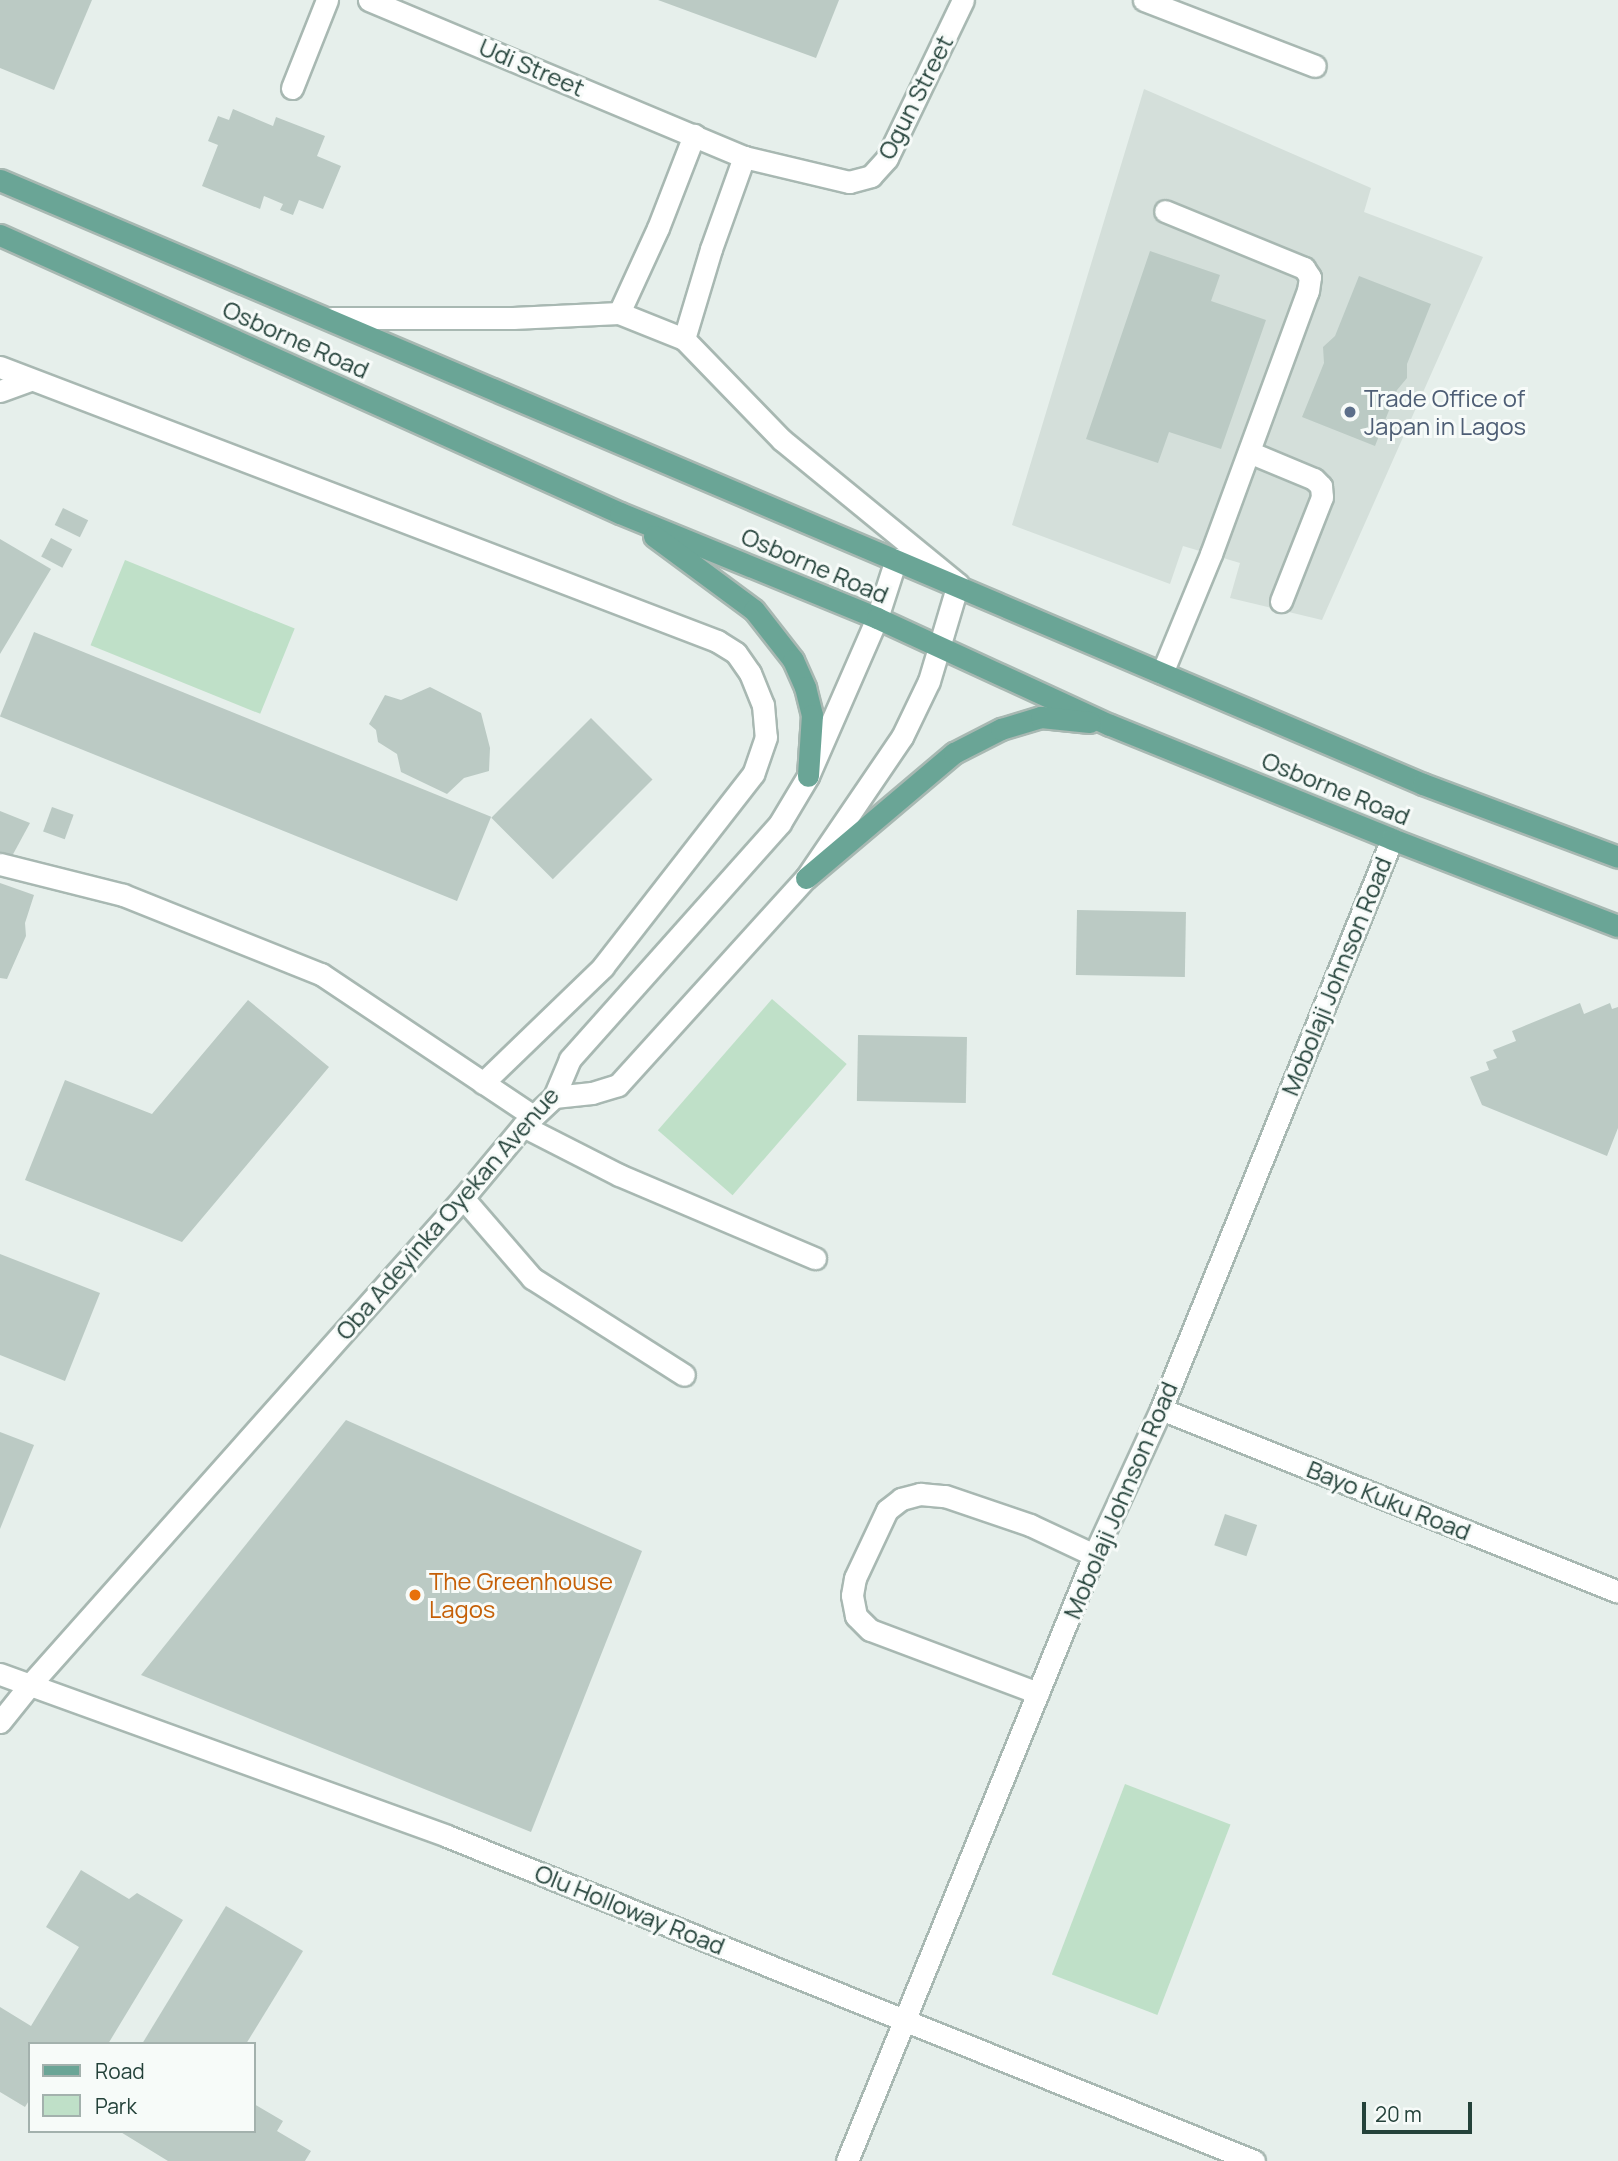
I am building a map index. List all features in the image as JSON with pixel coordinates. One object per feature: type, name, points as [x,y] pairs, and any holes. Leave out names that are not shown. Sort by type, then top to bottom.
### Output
[{"type":"main road","name":"Osborne Road","points":[[0,180],[332,318],[1423,784],[1618,857]]},
{"type":"main road","name":"Osborne Road","points":[[0,235],[620,513],[877,618],[1110,725],[1392,839],[1618,926]]},
{"type":"main road","points":[[620,513],[720,582],[754,610],[793,660],[805,687],[812,715],[808,776]]},
{"type":"main road","points":[[807,878],[954,753],[1001,729],[1041,717],[1110,725]]},
{"type":"street","points":[[292,88],[327,0]]},
{"type":"street","name":"Udi Street","points":[[369,0],[694,135]]},
{"type":"street","name":"Ogun Street","points":[[694,135],[744,157],[849,182],[871,176],[887,158],[963,0]]},
{"type":"street","points":[[1144,0],[1315,65]]},
{"type":"street","points":[[620,313],[659,228],[694,135]]},
{"type":"street","points":[[684,338],[711,249],[744,157]]},
{"type":"street","points":[[1163,673],[1249,452],[1308,291],[1310,277],[1304,268],[1165,211]]},
{"type":"street","points":[[332,318],[513,318],[620,313],[684,338],[782,439],[958,584],[929,681],[902,737],[807,878],[618,1085],[592,1093],[554,1097]]},
{"type":"street","points":[[0,367],[717,641],[736,653],[750,673],[762,705],[766,737],[753,774],[603,967],[484,1083]]},
{"type":"street","points":[[0,391],[31,380]]},
{"type":"street","points":[[1249,452],[1314,480],[1321,486],[1322,497],[1282,601]]},
{"type":"street","name":"Oba Adeyinka Oyekan Avenue","points":[[0,1723],[28,1687],[463,1198],[528,1121],[554,1097],[570,1059],[780,823],[808,776],[877,618],[896,559]]},
{"type":"street","name":"Mobolaji Johnson Road","points":[[846,2161],[1094,1555],[1161,1409],[1392,839]]},
{"type":"street","points":[[0,864],[123,895],[321,974],[484,1083],[528,1121],[619,1175],[815,1258]]},
{"type":"street","points":[[463,1198],[532,1278],[684,1375]]},
{"type":"street","name":"Bayo Kuku Road","points":[[1161,1409],[1618,1591]]},
{"type":"street","points":[[1038,1693],[870,1630],[856,1616],[853,1606],[855,1578],[887,1510],[901,1499],[920,1494],[945,1496],[1030,1525],[1094,1555]]},
{"type":"street","name":"Olu Holloway Road","points":[[0,1674],[28,1687],[447,1836],[1254,2161]]},
{"type":"shaded area","points":[[1144,89],[1371,188],[1364,212],[1483,257],[1322,620],[1230,598],[1240,563],[1183,546],[1170,584],[1012,525]]},
{"type":"green space","points":[[125,560],[295,629],[260,714],[91,645]]},
{"type":"green space","points":[[772,999],[847,1064],[733,1195],[658,1130]]},
{"type":"green space","points":[[1125,1784],[1230,1824],[1157,2015],[1052,1974]]},
{"type":"building","points":[[0,0],[92,0],[54,90],[0,68]]},
{"type":"building","points":[[658,0],[839,0],[816,58]]},
{"type":"building","points":[[233,109],[273,126],[276,117],[325,136],[317,156],[341,166],[323,209],[299,200],[293,215],[280,210],[283,204],[264,196],[260,209],[202,186],[218,145],[208,141],[218,116],[229,120]]},
{"type":"building","points":[[1150,251],[1220,275],[1211,301],[1266,320],[1221,449],[1169,432],[1158,463],[1086,439]]},
{"type":"building","points":[[1359,276],[1431,304],[1407,364],[1407,378],[1397,390],[1375,446],[1302,417],[1324,363],[1323,347],[1335,336]]},
{"type":"building","points":[[63,508],[88,520],[80,537],[55,525]]},
{"type":"building","points":[[51,538],[72,549],[62,568],[41,557]]},
{"type":"building","points":[[0,539],[51,569],[0,654]]},
{"type":"building","points":[[34,632],[491,817],[457,901],[0,716]]},
{"type":"building","points":[[430,687],[481,713],[490,748],[489,771],[464,778],[447,794],[401,772],[397,754],[378,742],[376,730],[369,724],[385,695],[401,700]]},
{"type":"building","points":[[591,718],[653,780],[553,879],[491,818]]},
{"type":"building","points":[[52,807],[74,815],[65,839],[43,831]]},
{"type":"building","points":[[0,811],[30,823],[11,858],[0,854]]},
{"type":"building","points":[[0,883],[34,895],[25,923],[26,936],[7,979],[0,978]]},
{"type":"building","points":[[1077,910],[1186,912],[1185,977],[1076,975]]},
{"type":"building","points":[[248,1000],[329,1067],[182,1242],[25,1180],[65,1080],[152,1114]]},
{"type":"building","points":[[1580,1003],[1584,1014],[1610,1003],[1612,1009],[1618,1007],[1618,1128],[1607,1156],[1482,1105],[1470,1077],[1489,1070],[1486,1062],[1497,1058],[1493,1050],[1516,1041],[1512,1031]]},
{"type":"building","points":[[858,1035],[967,1037],[966,1103],[857,1101]]},
{"type":"building","points":[[0,1254],[100,1293],[65,1381],[0,1355]]},
{"type":"building","name":"The Greenhouse Lagos","points":[[346,1420],[642,1551],[531,1832],[141,1675]]},
{"type":"building","points":[[0,1432],[34,1445],[0,1529]]},
{"type":"building","points":[[1225,1514],[1257,1525],[1246,1556],[1214,1545]]},
{"type":"building","points":[[81,1870],[129,1899],[137,1893],[183,1920],[109,2042],[28,2042],[28,2102],[25,2107],[0,2092],[0,2007],[31,2026],[79,1947],[46,1927]]},
{"type":"building","points":[[226,1906],[303,1951],[247,2042],[143,2042]]},
{"type":"building","points":[[256,2105],[283,2121],[277,2131],[311,2151],[305,2161],[168,2161],[122,2133],[256,2133]]},
{"type":"place","name":"Trade Office of Japan in Lagos","points":[[1350,412]]},
{"type":"place","name":"The Greenhouse Lagos","points":[[415,1595]]}]
